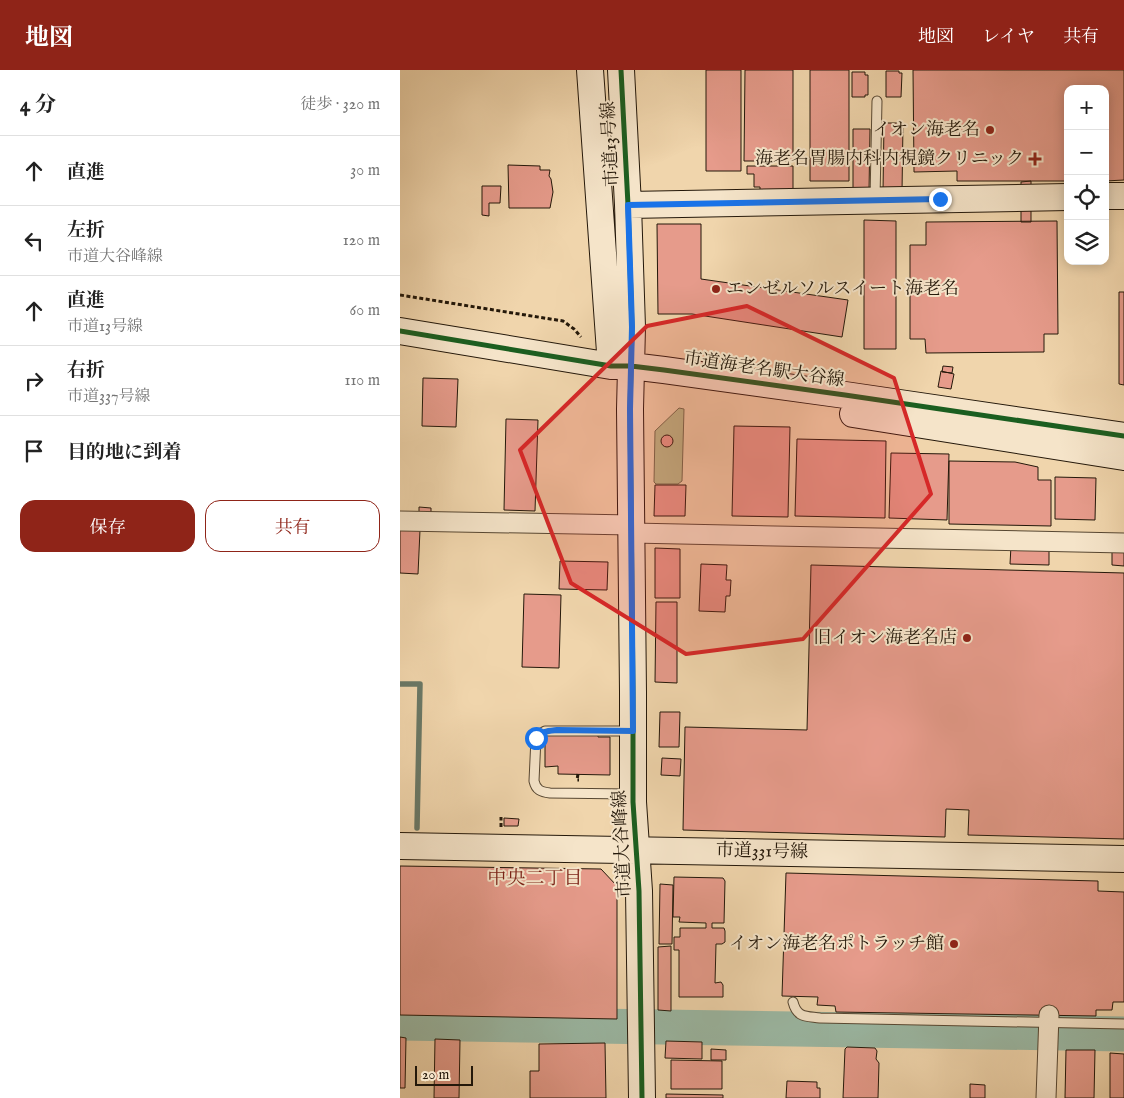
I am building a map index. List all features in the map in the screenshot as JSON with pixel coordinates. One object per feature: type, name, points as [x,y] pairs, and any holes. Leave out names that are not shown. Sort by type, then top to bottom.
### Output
[{"type":"street","name":"市道13号線","points":[[590,70],[625,370]]},
{"type":"street","name":"市道13号線","points":[[621,70],[632,327],[625,370]]},
{"type":"street","points":[[1109,196],[1124,196]]},
{"type":"street","points":[[628,205],[1064,197]]},
{"type":"street","name":"市道海老名駅大谷線","points":[[400,331],[1124,457]]},
{"type":"street","name":"市道海老名駅大谷線","points":[[625,370],[855,396],[1124,436]]},
{"type":"street","name":"市道大谷峰線","points":[[625,370],[630,409],[633,794],[639,891],[642,1098]]},
{"type":"street","points":[[400,521],[1124,543]]},
{"type":"street","name":"市道331号線","points":[[400,846],[1124,859]]},
{"type":"street","points":[[1046,1098],[1048,1027]]},
{"type":"lane","points":[[875,200],[877,101]]},
{"type":"lane","points":[[633,731],[545,731],[536,738],[534,781],[538,790],[550,793],[633,794]]},
{"type":"lane","points":[[793,1002],[795,1010],[802,1016],[820,1018],[1048,1027],[1124,1024]]},
{"type":"path","points":[[400,295],[563,321],[574,328],[582,339]]},
{"type":"highlighted area","points":[[747,306],[894,378],[931,494],[803,639],[686,654],[571,583],[520,450],[647,326]]},
{"type":"green space","points":[[679,408],[684,409],[682,481],[678,484],[656,484],[654,482],[655,431]]},
{"type":"building","points":[[706,70],[741,70],[741,171],[706,171]]},
{"type":"building","points":[[745,70],[793,70],[793,161],[744,161]]},
{"type":"building","points":[[810,70],[849,70],[849,181],[810,181]]},
{"type":"building","name":"イオン海老名","points":[[913,70],[1124,70],[1124,180],[1109,181],[1109,85],[1064,85],[1064,181],[957,181],[957,171],[914,172]]},
{"type":"building","points":[[886,71],[899,71],[899,73],[902,73],[901,97],[886,97]]},
{"type":"building","points":[[852,72],[865,72],[865,75],[868,75],[868,95],[865,95],[865,97],[852,97]]},
{"type":"building","points":[[884,123],[903,123],[902,192],[883,192]]},
{"type":"building","points":[[853,129],[870,129],[869,191],[853,191]]},
{"type":"building","points":[[508,165],[540,166],[540,170],[550,170],[549,176],[553,192],[550,208],[509,208]]},
{"type":"building","points":[[747,166],[793,166],[793,192],[760,192],[760,187],[754,187],[754,174],[747,174]]},
{"type":"building","points":[[1031,181],[1031,222],[1021,222],[1021,182]]},
{"type":"building","points":[[482,186],[501,186],[500,203],[489,203],[489,216],[482,215]]},
{"type":"building","points":[[864,220],[896,221],[896,349],[864,349]]},
{"type":"building","points":[[1057,221],[1058,334],[1044,334],[1044,352],[926,353],[925,339],[910,339],[910,245],[926,245],[926,222]]},
{"type":"building","name":"エンゼルソルスイート海老名","points":[[657,224],[701,224],[701,279],[848,300],[842,337],[692,314],[658,314]]},
{"type":"building","points":[[1119,292],[1124,292],[1124,385],[1119,384]]},
{"type":"building","points":[[943,366],[953,367],[952,373],[942,372]]},
{"type":"building","points":[[941,371],[954,374],[951,389],[938,387]]},
{"type":"building","points":[[423,378],[458,379],[456,427],[422,426]]},
{"type":"building","points":[[506,419],[538,420],[535,511],[504,510]]},
{"type":"building","points":[[734,426],[790,427],[788,517],[732,516]]},
{"type":"building","points":[[667,435],[673,441],[667,447],[661,441]]},
{"type":"building","points":[[797,439],[886,441],[885,518],[795,516]]},
{"type":"building","points":[[891,453],[949,454],[947,520],[889,518]]},
{"type":"building","points":[[949,461],[1015,462],[1038,467],[1038,480],[1051,480],[1051,526],[949,524]]},
{"type":"building","points":[[1055,477],[1096,478],[1095,520],[1055,519]]},
{"type":"building","points":[[655,485],[686,485],[685,516],[654,516]]},
{"type":"building","points":[[419,507],[431,508],[431,517],[419,517]]},
{"type":"building","points":[[400,530],[420,530],[418,574],[400,573]]},
{"type":"building","points":[[1011,546],[1049,547],[1049,565],[1010,564]]},
{"type":"building","points":[[1112,547],[1124,547],[1124,566],[1112,565]]},
{"type":"building","points":[[655,548],[680,549],[680,598],[655,598]]},
{"type":"building","points":[[560,561],[608,562],[607,590],[559,589]]},
{"type":"building","points":[[701,564],[727,565],[726,580],[731,580],[730,596],[726,596],[725,612],[699,611]]},
{"type":"building","name":"旧イオン海老名店","points":[[811,565],[1124,573],[1124,839],[968,835],[969,810],[946,809],[945,837],[683,830],[685,727],[807,730]]},
{"type":"building","points":[[524,594],[561,595],[559,668],[522,667]]},
{"type":"building","points":[[656,602],[677,602],[677,683],[655,682]]},
{"type":"building","points":[[660,712],[680,712],[679,747],[659,747]]},
{"type":"building","points":[[598,734],[598,737],[610,737],[610,775],[558,774],[558,766],[545,767],[545,735]]},
{"type":"building","points":[[662,758],[681,759],[680,776],[661,775]]},
{"type":"building","points":[[504,818],[519,819],[518,826],[504,826]]},
{"type":"building","points":[[400,866],[601,869],[617,886],[617,1019],[400,1015]]},
{"type":"building","name":"イオン海老名ポトラッチ館","points":[[786,873],[1098,881],[1098,891],[1124,892],[1124,1002],[1113,1002],[1112,1010],[1096,1010],[1096,1016],[836,1012],[835,1006],[817,1005],[818,997],[782,996]]},
{"type":"building","points":[[674,877],[723,878],[725,881],[724,923],[712,923],[712,928],[724,928],[725,931],[725,942],[716,944],[715,983],[721,982],[723,985],[723,997],[679,997],[679,950],[674,950],[674,937],[680,937],[680,928],[706,928],[706,923],[679,922],[680,917],[673,917]]},
{"type":"building","points":[[660,884],[673,885],[672,944],[659,944]]},
{"type":"building","points":[[671,946],[671,1011],[658,1010],[658,947]]},
{"type":"building","points":[[400,1037],[406,1038],[405,1088],[400,1088]]},
{"type":"building","points":[[435,1039],[460,1040],[459,1098],[434,1098]]},
{"type":"building","points":[[666,1041],[702,1042],[702,1059],[665,1058]]},
{"type":"building","points":[[605,1043],[606,1098],[530,1098],[530,1071],[539,1071],[539,1044]]},
{"type":"building","points":[[847,1047],[875,1048],[877,1051],[876,1059],[879,1063],[878,1098],[843,1098],[845,1049]]},
{"type":"building","points":[[711,1049],[726,1050],[726,1060],[711,1060]]},
{"type":"building","points":[[1066,1050],[1095,1050],[1094,1098],[1065,1098]]},
{"type":"building","points":[[1110,1053],[1124,1054],[1124,1098],[1110,1098]]},
{"type":"building","points":[[671,1060],[722,1061],[722,1089],[671,1089]]},
{"type":"building","points":[[787,1081],[817,1082],[817,1088],[820,1088],[820,1098],[786,1098]]},
{"type":"building","points":[[970,1084],[985,1085],[985,1098],[970,1098]]},
{"type":"building","points":[[666,1094],[723,1095],[723,1098],[666,1098]]},
{"type":"waterway","points":[[400,684],[420,684],[417,828]]},
{"type":"waterway","points":[[400,1023],[1124,1034]]},
{"type":"cycle path","points":[[621,70],[632,327],[630,409],[633,802],[639,891],[642,1098]]},
{"type":"cycle path","points":[[400,331],[611,366],[631,366],[664,370],[1124,436]]},
{"type":"place","name":"イオン海老名","points":[[990,130]]},
{"type":"place","name":"海老名胃腸内科内視鏡クリニック","points":[[1035,159]]},
{"type":"place","name":"エンゼルソルスイート海老名","points":[[716,289]]},
{"type":"place","name":"旧イオン海老名店","points":[[967,638]]},
{"type":"place","name":"イオン海老名ポトラッチ館","points":[[954,944]]},
{"type":"district","name":"中央二丁目","points":[[535,879]]},
{"type":"route","points":[[536,738],[545,731],[557,730],[633,731],[630,409],[632,327],[628,205],[940,199]]}]
